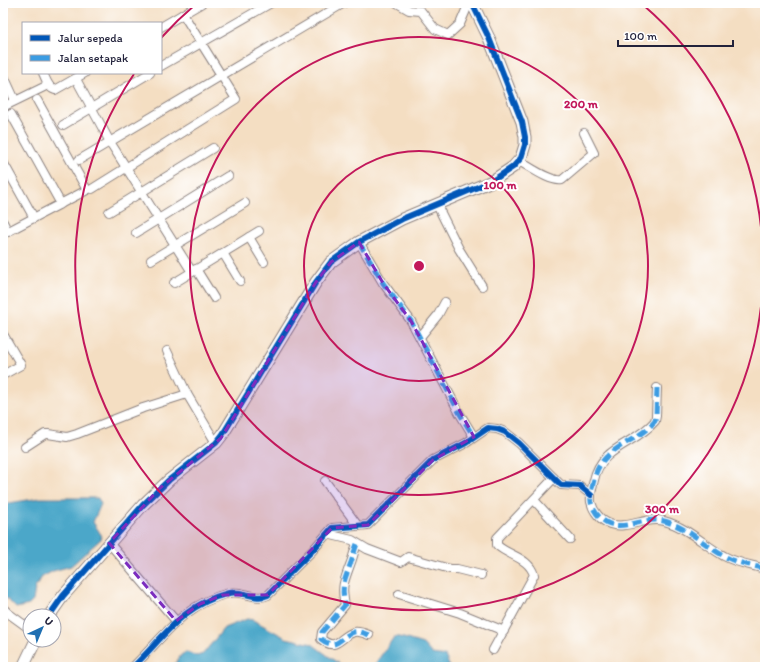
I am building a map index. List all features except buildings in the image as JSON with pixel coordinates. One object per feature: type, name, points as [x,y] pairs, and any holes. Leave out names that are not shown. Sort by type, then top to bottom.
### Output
[{"type":"street","points":[[162,26],[202,3]]},
{"type":"street","points":[[162,65],[272,3]]},
{"type":"street","points":[[80,160],[344,3]]},
{"type":"street","points":[[397,3],[409,10],[421,11],[435,29],[448,35],[460,24],[471,3]]},
{"type":"street","points":[[55,608],[63,596],[143,505],[160,488],[216,443],[226,430],[253,383],[323,271],[335,259],[359,242],[402,219],[492,181],[507,172],[519,161],[524,152],[524,129],[489,38],[471,3]]},
{"type":"street","points":[[92,189],[236,99],[183,14]]},
{"type":"street","points":[[3,74],[14,100]]},
{"type":"street","points":[[42,74],[51,89],[55,90],[84,74]]},
{"type":"street","points":[[63,125],[148,74]]},
{"type":"street","points":[[76,79],[110,142],[175,246],[214,298]]},
{"type":"street","points":[[3,107],[14,100],[48,85]]},
{"type":"street","points":[[3,222],[6,233],[88,190],[37,100]]},
{"type":"street","points":[[11,114],[61,204]]},
{"type":"street","points":[[519,161],[551,179],[557,181],[562,180],[594,153],[584,133]]},
{"type":"street","points":[[109,212],[213,148]]},
{"type":"street","points":[[3,162],[34,218]]},
{"type":"street","points":[[136,233],[228,176]]},
{"type":"street","points":[[151,260],[245,203]]},
{"type":"street","points":[[437,205],[459,249],[482,286]]},
{"type":"street","points":[[174,283],[258,231]]},
{"type":"street","points":[[249,237],[264,262]]},
{"type":"street","points":[[359,242],[382,283],[403,309],[420,337],[460,414],[474,437]]},
{"type":"street","points":[[223,253],[240,281]]},
{"type":"street","points":[[420,337],[438,315],[445,302]]},
{"type":"street","points":[[3,375],[21,365],[4,337]]},
{"type":"street","points":[[167,351],[187,394],[216,443]]},
{"type":"street","points":[[657,388],[655,421],[628,442],[615,449],[604,458],[597,468],[591,494],[592,504],[595,511],[601,519],[608,524],[618,526],[657,520],[665,521],[694,536],[726,557],[765,569]]},
{"type":"street","points":[[25,447],[44,434],[67,437],[72,436],[143,408],[187,394]]},
{"type":"street","points":[[132,667],[176,621],[200,604],[232,592],[260,598],[268,595],[314,550],[332,528],[368,525],[433,460],[466,443],[488,428],[497,429],[504,432],[519,442],[561,485],[580,486],[591,494]]},
{"type":"street","points":[[493,650],[534,575],[533,571],[523,560],[500,548],[496,541],[554,478]]},
{"type":"street","points":[[325,481],[358,526]]},
{"type":"street","points":[[534,500],[570,539]]},
{"type":"street","points":[[327,534],[352,540],[357,544],[401,562],[408,557],[450,570],[457,569],[481,575]]},
{"type":"street","points":[[109,543],[176,621]]},
{"type":"street","points":[[357,544],[351,564],[344,579],[343,588],[345,605],[322,632],[321,639],[327,644],[335,644],[354,632],[362,632],[369,635]]},
{"type":"street","points":[[399,594],[460,613],[504,631]]},
{"type":"street","points":[[3,608],[22,623]]},
{"type":"street","points":[[23,667],[32,648]]},
{"type":"highlighted area","points":[[359,242],[383,283],[411,321],[474,437],[433,460],[368,525],[332,528],[268,595],[223,595],[200,604],[176,621],[109,543],[160,488],[221,438],[316,282],[331,262]]},
{"type":"water","points":[[40,498],[98,498],[101,504],[93,522],[100,533],[101,539],[71,566],[53,571],[42,577],[35,588],[33,601],[29,605],[16,608],[3,595],[3,504]]},
{"type":"water","points":[[247,619],[253,620],[286,638],[312,644],[339,664],[350,667],[173,667],[181,655],[186,652],[197,656],[203,654],[224,628]]},
{"type":"water","points":[[394,637],[400,637],[423,644],[432,654],[445,656],[450,667],[371,667],[375,664]]},
{"type":"marked path","points":[[359,242],[383,283],[411,321],[460,414],[474,437],[476,435]]},
{"type":"marked path","points":[[657,388],[655,421],[638,436],[611,453],[598,469],[591,496],[591,502],[596,512],[604,521],[616,525],[650,520],[664,521],[680,527],[717,552],[729,558],[765,569]]},
{"type":"marked path","points":[[357,544],[344,584],[343,593],[345,605],[322,632],[321,639],[326,643],[335,644],[354,632],[369,635]]},
{"type":"cycle path","points":[[55,608],[63,596],[143,505],[169,480],[216,443],[316,282],[331,262],[359,242],[402,219],[492,181],[513,167],[521,158],[525,145],[522,122],[489,38],[472,3]]},
{"type":"cycle path","points":[[133,667],[175,623],[199,605],[213,598],[234,592],[258,597],[268,595],[313,550],[332,528],[368,525],[433,460],[466,443],[488,428],[505,432],[519,443],[561,485],[580,486],[591,495]]}]
